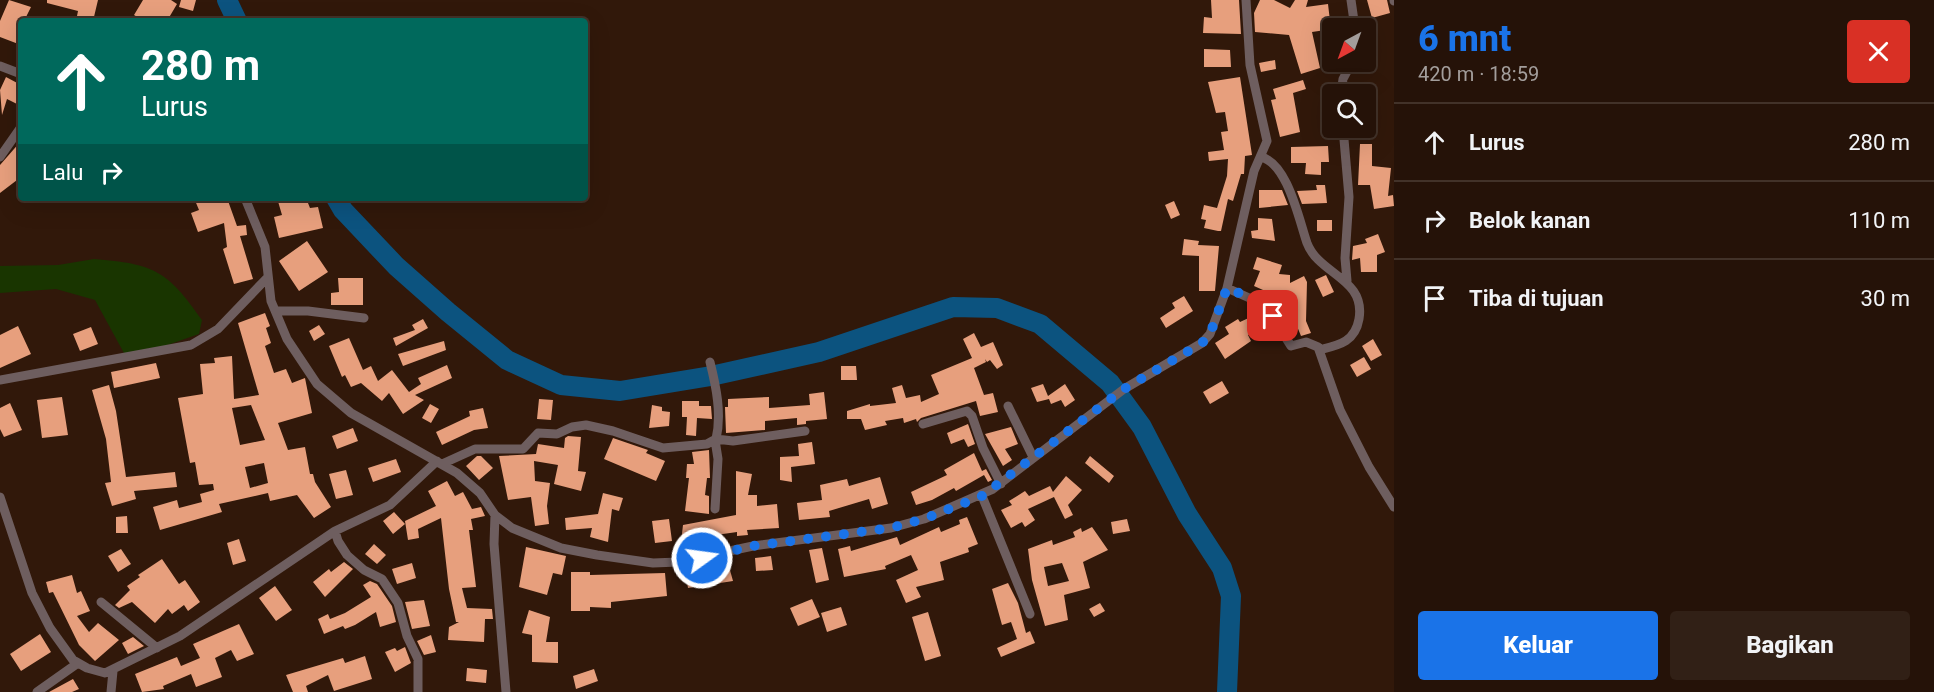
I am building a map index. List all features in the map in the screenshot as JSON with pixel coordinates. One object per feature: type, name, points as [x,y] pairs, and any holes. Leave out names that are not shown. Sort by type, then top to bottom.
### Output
[{"type":"street","points":[[246,201],[261,232],[271,301],[292,347],[317,384],[351,413],[439,463],[474,488],[495,515],[526,536],[561,548],[639,561],[667,563],[702,558],[753,546],[891,528],[924,519],[982,496],[1001,484],[1033,457],[1124,389],[1207,339],[1227,288],[1254,171],[1267,141],[1250,65],[1246,0]]},
{"type":"street","points":[[1351,0],[1354,18]]},
{"type":"street","points":[[0,66],[18,73]]},
{"type":"street","points":[[0,157],[18,131]]},
{"type":"street","points":[[1344,138],[1349,197],[1345,258],[1347,281]]},
{"type":"street","points":[[1260,157],[1270,160],[1283,177],[1314,255],[1347,281],[1358,300],[1360,310],[1356,329],[1347,342],[1319,350]]},
{"type":"street","points":[[0,380],[191,345],[218,329],[268,277]]},
{"type":"street","points":[[1227,288],[1265,305],[1291,346],[1311,342],[1319,350],[1340,411],[1394,507]]},
{"type":"street","points":[[276,311],[308,311],[364,318]]},
{"type":"street","points":[[711,364],[718,406],[715,440],[718,459],[715,509]]},
{"type":"street","points":[[1008,406],[1033,457]]},
{"type":"street","points":[[923,424],[967,411],[972,416],[983,448],[1001,484]]},
{"type":"street","points":[[0,497],[32,592],[50,628],[66,651],[78,663],[97,673],[113,671],[180,636],[335,531],[390,505],[439,463],[475,449],[523,449],[538,433],[557,434],[578,426],[613,431],[663,448],[805,431]]},
{"type":"street","points":[[982,496],[1030,614]]},
{"type":"street","points":[[495,515],[494,544],[506,692]]},
{"type":"street","points":[[335,531],[347,555],[364,570],[382,579],[398,603],[407,636],[418,659],[418,692]]},
{"type":"street","points":[[101,603],[157,648]]},
{"type":"street","points":[[37,692],[78,663]]},
{"type":"street","points":[[111,692],[113,671]]},
{"type":"green space","points":[[94,259],[145,267],[168,280],[179,290],[202,320],[199,334],[153,350],[125,355],[95,300],[56,289],[0,293],[0,266],[58,265]]},
{"type":"building","points":[[9,0],[31,7],[26,18],[18,18],[18,44],[0,37],[0,21]]},
{"type":"building","points":[[47,0],[98,0],[94,18],[77,18],[78,11],[47,3]]},
{"type":"building","points":[[143,0],[171,0],[177,4],[169,18],[139,18],[134,15]]},
{"type":"building","points":[[181,0],[196,0],[193,11],[179,7]]},
{"type":"building","points":[[1211,0],[1239,0],[1241,34],[1203,33],[1204,17],[1212,18]]},
{"type":"building","points":[[1260,0],[1274,0],[1290,8],[1295,0],[1308,0],[1306,7],[1328,4],[1330,18],[1322,18],[1322,31],[1312,32],[1320,68],[1301,74],[1289,35],[1255,32],[1254,13]]},
{"type":"building","points":[[1367,0],[1387,0],[1390,13],[1372,18]]},
{"type":"building","points":[[1204,49],[1230,50],[1231,67],[1204,67]]},
{"type":"building","points":[[1275,60],[1276,69],[1261,72],[1259,63]]},
{"type":"building","points":[[6,77],[18,83],[18,104],[7,99],[2,115],[0,90]]},
{"type":"building","points":[[1240,77],[1252,155],[1245,156],[1244,174],[1241,174],[1233,201],[1228,199],[1221,231],[1218,231],[1204,228],[1206,220],[1201,219],[1204,205],[1217,208],[1227,176],[1228,159],[1209,161],[1208,152],[1224,150],[1221,132],[1228,131],[1225,112],[1216,113],[1208,82]]},
{"type":"building","points":[[1303,80],[1306,89],[1293,93],[1300,132],[1280,137],[1271,100],[1276,99],[1273,89]]},
{"type":"building","points":[[18,144],[18,179],[0,193],[0,165]]},
{"type":"building","points":[[1360,144],[1372,144],[1372,166],[1391,168],[1388,196],[1393,195],[1394,206],[1374,209],[1370,185],[1358,185]]},
{"type":"building","points":[[1328,146],[1329,162],[1321,162],[1321,175],[1305,174],[1306,163],[1291,163],[1291,147]]},
{"type":"building","points":[[1316,185],[1325,185],[1327,203],[1302,204],[1297,191],[1317,190]]},
{"type":"building","points":[[1259,190],[1282,190],[1288,205],[1259,208]]},
{"type":"building","points":[[195,201],[228,201],[237,226],[246,225],[247,235],[240,236],[253,279],[234,284],[223,249],[227,247],[224,223],[198,232],[191,213],[199,210]]},
{"type":"building","points":[[278,201],[307,201],[310,208],[318,207],[323,228],[279,238],[274,217],[282,215]]},
{"type":"building","points":[[1174,201],[1180,215],[1171,219],[1165,205]]},
{"type":"building","points":[[1258,218],[1272,219],[1275,241],[1252,238],[1251,231],[1258,230]]},
{"type":"building","points":[[1317,220],[1332,220],[1332,231],[1317,231]]},
{"type":"building","points":[[1378,234],[1385,252],[1377,255],[1377,272],[1361,272],[1360,258],[1352,260],[1353,246],[1367,243],[1365,239]]},
{"type":"building","points":[[1184,239],[1199,241],[1198,245],[1219,246],[1215,291],[1199,291],[1199,256],[1182,255]]},
{"type":"building","points":[[307,241],[328,272],[299,291],[279,261]]},
{"type":"building","points":[[1257,257],[1282,265],[1279,274],[1290,275],[1290,283],[1304,276],[1307,282],[1306,321],[1311,333],[1301,336],[1292,314],[1277,311],[1272,303],[1281,298],[1254,286],[1260,271],[1253,269]]},
{"type":"building","points":[[1326,275],[1334,292],[1323,297],[1315,280]]},
{"type":"building","points":[[338,278],[363,278],[363,305],[331,305],[331,293],[339,292]]},
{"type":"building","points":[[1184,296],[1193,311],[1166,328],[1160,318],[1175,308],[1172,303]]},
{"type":"building","points":[[1258,309],[1266,319],[1255,324],[1258,330],[1248,335],[1251,341],[1225,359],[1215,343],[1229,334],[1225,327],[1238,319],[1240,322],[1255,315],[1253,312]]},
{"type":"building","points":[[265,313],[270,326],[266,328],[271,343],[265,346],[274,373],[286,369],[292,383],[305,378],[312,413],[278,423],[288,450],[305,447],[310,474],[313,474],[315,482],[331,507],[314,518],[297,495],[270,501],[268,493],[219,504],[222,512],[160,530],[153,507],[177,500],[179,508],[202,502],[200,494],[214,490],[213,484],[199,485],[195,462],[190,463],[178,398],[203,394],[200,364],[215,363],[214,358],[232,356],[234,399],[259,395],[238,323]],"holes":[[[251,405],[265,440],[240,445],[232,408]],[[264,463],[268,483],[250,488],[245,467]]]},
{"type":"building","points":[[423,319],[428,328],[396,346],[393,338],[415,330],[412,325]]},
{"type":"building","points":[[319,325],[325,334],[314,341],[309,331]]},
{"type":"building","points":[[18,326],[31,354],[0,368],[0,335]]},
{"type":"building","points":[[91,327],[98,344],[80,351],[73,334]]},
{"type":"building","points":[[974,333],[981,347],[993,342],[1003,365],[997,369],[990,360],[987,362],[985,359],[986,362],[974,368],[984,395],[993,393],[998,412],[980,416],[976,401],[921,418],[917,422],[916,419],[904,423],[903,418],[885,421],[887,425],[865,430],[861,419],[847,419],[847,411],[870,404],[870,406],[896,403],[892,388],[902,385],[906,398],[920,395],[921,402],[939,394],[931,375],[972,358],[963,339]]},
{"type":"building","points":[[349,338],[363,370],[371,366],[378,381],[392,370],[409,392],[421,384],[418,378],[447,365],[452,378],[415,395],[424,400],[403,414],[389,393],[382,401],[361,383],[351,387],[345,375],[342,377],[329,346]]},
{"type":"building","points":[[1373,339],[1382,355],[1371,361],[1362,346]]},
{"type":"building","points":[[444,341],[446,350],[403,366],[398,354]]},
{"type":"building","points":[[1364,357],[1371,369],[1357,377],[1350,365]]},
{"type":"building","points":[[156,363],[160,378],[114,388],[111,372]]},
{"type":"building","points":[[841,366],[856,366],[857,380],[841,380]]},
{"type":"building","points":[[1222,381],[1229,393],[1210,404],[1203,392]]},
{"type":"building","points":[[1043,384],[1048,396],[1065,384],[1075,400],[1065,407],[1061,400],[1051,404],[1049,399],[1037,402],[1031,388]]},
{"type":"building","points":[[109,385],[116,411],[126,477],[175,472],[177,487],[134,491],[136,499],[112,506],[105,483],[111,482],[106,439],[92,390]]},
{"type":"building","points":[[824,392],[827,419],[806,421],[806,424],[797,425],[797,418],[765,421],[765,430],[726,433],[725,407],[728,407],[728,399],[769,397],[769,408],[810,405],[809,394]]},
{"type":"building","points":[[62,397],[68,435],[42,438],[37,400]]},
{"type":"building","points":[[539,399],[553,400],[551,420],[537,419]]},
{"type":"building","points":[[682,401],[699,401],[699,406],[711,406],[712,419],[697,418],[696,436],[686,435],[687,417],[682,417]]},
{"type":"building","points":[[10,403],[22,430],[4,437],[0,429],[0,408]]},
{"type":"building","points":[[430,404],[439,409],[431,423],[422,418]]},
{"type":"building","points":[[652,405],[662,407],[662,411],[670,412],[669,426],[649,428]]},
{"type":"building","points":[[483,408],[488,428],[474,430],[442,445],[436,432],[470,416],[469,411]]},
{"type":"building","points":[[968,424],[975,444],[968,447],[964,439],[951,444],[947,433]]},
{"type":"building","points":[[1011,427],[1018,444],[1005,449],[1012,460],[1003,466],[985,434]]},
{"type":"building","points":[[353,428],[358,441],[337,449],[332,436]]},
{"type":"building","points":[[568,436],[581,437],[578,471],[586,472],[581,491],[554,484],[558,465],[534,461],[535,481],[550,483],[547,506],[549,524],[535,526],[531,497],[508,500],[499,456],[536,454],[538,444],[564,448],[565,438]]},
{"type":"building","points":[[613,438],[648,450],[646,453],[665,461],[656,481],[604,459]]},
{"type":"building","points":[[812,442],[815,464],[791,467],[792,482],[780,480],[780,457],[799,456],[798,444]]},
{"type":"building","points":[[709,450],[710,478],[707,478],[705,495],[709,496],[709,514],[685,511],[689,478],[686,478],[687,464],[694,464],[692,452]]},
{"type":"building","points":[[974,453],[982,471],[986,469],[992,480],[988,482],[984,475],[956,491],[954,488],[932,500],[916,505],[911,492],[947,475],[944,470]]},
{"type":"building","points":[[477,456],[481,456],[493,468],[479,480],[466,466]]},
{"type":"building","points":[[1090,456],[1114,476],[1109,483],[1085,463]]},
{"type":"building","points":[[396,459],[401,472],[373,482],[368,468]]},
{"type":"building","points":[[346,470],[353,495],[336,499],[329,474]]},
{"type":"building","points":[[736,471],[752,474],[748,495],[757,495],[757,506],[777,504],[779,528],[747,530],[748,535],[737,536],[737,532],[709,536],[710,539],[698,543],[697,539],[681,542],[683,525],[736,515]]},
{"type":"building","points":[[1066,476],[1082,490],[1068,505],[1073,515],[1065,519],[1054,497],[1028,509],[1035,520],[1025,527],[1022,522],[1011,528],[1001,510],[1012,505],[1009,501],[1025,491],[1029,496],[1050,486],[1053,492]]},
{"type":"building","points":[[880,477],[888,504],[872,509],[869,499],[829,511],[830,517],[799,520],[797,503],[822,500],[820,485],[847,479],[849,486]]},
{"type":"building","points":[[447,481],[455,496],[463,492],[472,509],[481,507],[485,516],[471,519],[473,530],[469,530],[476,587],[462,588],[467,608],[492,609],[493,619],[485,619],[484,642],[448,640],[449,627],[459,622],[456,622],[449,589],[441,518],[418,529],[419,538],[408,540],[405,521],[436,506],[428,491]]},
{"type":"building","points":[[603,493],[623,498],[619,511],[612,509],[608,542],[590,537],[592,528],[566,530],[565,518],[598,514]]},
{"type":"building","points":[[394,512],[405,524],[393,534],[383,521]]},
{"type":"building","points":[[127,516],[128,533],[116,533],[116,517]]},
{"type":"building","points":[[967,517],[978,544],[968,548],[969,552],[940,562],[944,580],[916,587],[921,597],[906,603],[896,580],[918,570],[911,555],[885,566],[886,569],[844,577],[838,549],[850,546],[851,551],[897,537],[900,545],[939,527],[941,532],[960,524],[959,520]]},
{"type":"building","points":[[669,519],[672,541],[655,543],[652,521]]},
{"type":"building","points":[[1127,519],[1130,531],[1113,534],[1111,522]]},
{"type":"building","points":[[1092,527],[1108,550],[1083,562],[1090,588],[1064,595],[1068,620],[1045,626],[1032,580],[1028,549],[1052,540],[1053,545],[1075,537],[1073,532],[1081,528],[1082,532]],"holes":[[[1062,563],[1069,581],[1048,586],[1044,567]]]},
{"type":"building","points":[[239,539],[246,561],[233,565],[227,543]]},
{"type":"building","points":[[374,544],[386,555],[377,564],[365,554]]},
{"type":"building","points":[[526,547],[566,556],[562,575],[553,573],[547,595],[519,587]]},
{"type":"building","points":[[822,548],[829,580],[816,583],[809,550]]},
{"type":"building","points":[[121,549],[131,564],[118,572],[108,556]]},
{"type":"building","points":[[771,556],[773,570],[756,571],[755,558]]},
{"type":"building","points":[[162,559],[179,584],[185,580],[200,602],[188,611],[184,605],[172,614],[168,609],[155,623],[132,602],[119,608],[115,605],[130,590],[127,586],[140,577],[138,575]]},
{"type":"building","points":[[344,562],[353,569],[325,597],[313,582],[329,569],[331,572]]},
{"type":"building","points":[[412,563],[416,578],[397,584],[392,569]]},
{"type":"building","points":[[728,563],[733,581],[688,588],[685,569]]},
{"type":"building","points":[[571,572],[590,572],[590,575],[665,573],[667,596],[611,602],[611,608],[590,607],[590,611],[571,611]]},
{"type":"building","points":[[72,575],[77,593],[81,591],[90,611],[77,616],[89,632],[98,623],[119,640],[95,661],[79,645],[53,592],[49,593],[46,582]]},
{"type":"building","points":[[370,581],[377,584],[392,606],[396,622],[380,627],[376,612],[355,625],[345,629],[343,626],[324,634],[318,619],[328,614],[330,619],[345,613],[371,597],[363,585]]},
{"type":"building","points":[[1008,583],[1018,603],[1026,633],[1030,631],[1035,643],[1001,657],[997,648],[1017,639],[1011,622],[1002,625],[992,589]]},
{"type":"building","points":[[275,586],[292,610],[276,621],[259,598]]},
{"type":"building","points":[[812,599],[820,617],[798,626],[790,608]]},
{"type":"building","points":[[424,600],[430,626],[412,629],[405,602]]},
{"type":"building","points":[[1100,603],[1105,611],[1094,617],[1089,609]]},
{"type":"building","points":[[841,607],[847,625],[827,632],[821,613]]},
{"type":"building","points":[[529,610],[550,617],[546,642],[558,642],[558,663],[532,662],[532,635],[522,633]]},
{"type":"building","points":[[928,612],[941,656],[925,661],[912,617]]},
{"type":"building","points":[[239,624],[254,654],[237,661],[231,650],[215,658],[222,677],[196,687],[191,674],[163,686],[164,689],[142,692],[135,674],[177,657],[181,666],[200,658],[193,644]]},
{"type":"building","points":[[40,634],[51,652],[21,671],[10,654]]},
{"type":"building","points":[[431,635],[436,652],[424,655],[417,641]]},
{"type":"building","points":[[133,637],[144,646],[128,654],[122,643]]},
{"type":"building","points":[[405,647],[411,663],[395,672],[385,652],[395,648],[397,651]]},
{"type":"building","points":[[365,656],[372,679],[334,691],[328,675],[306,686],[308,692],[293,692],[286,675],[343,658],[345,663]]},
{"type":"building","points":[[467,668],[487,670],[486,683],[466,681]]},
{"type":"building","points":[[594,669],[598,681],[576,689],[573,676]]},
{"type":"building","points":[[73,679],[79,689],[72,692],[49,692]]},
{"type":"waterway","points":[[227,0],[236,18]]},
{"type":"waterway","points":[[338,201],[343,210],[396,266],[448,312],[507,360],[561,385],[620,391],[711,376],[819,352],[953,307],[997,308],[1040,324],[1110,383],[1142,427],[1187,514],[1222,568],[1231,596],[1227,692]]},
{"type":"route","points":[[702,558],[753,546],[891,528],[924,519],[982,496],[1001,484],[1033,457],[1124,389],[1207,339],[1227,288],[1260,302],[1273,316]]}]
